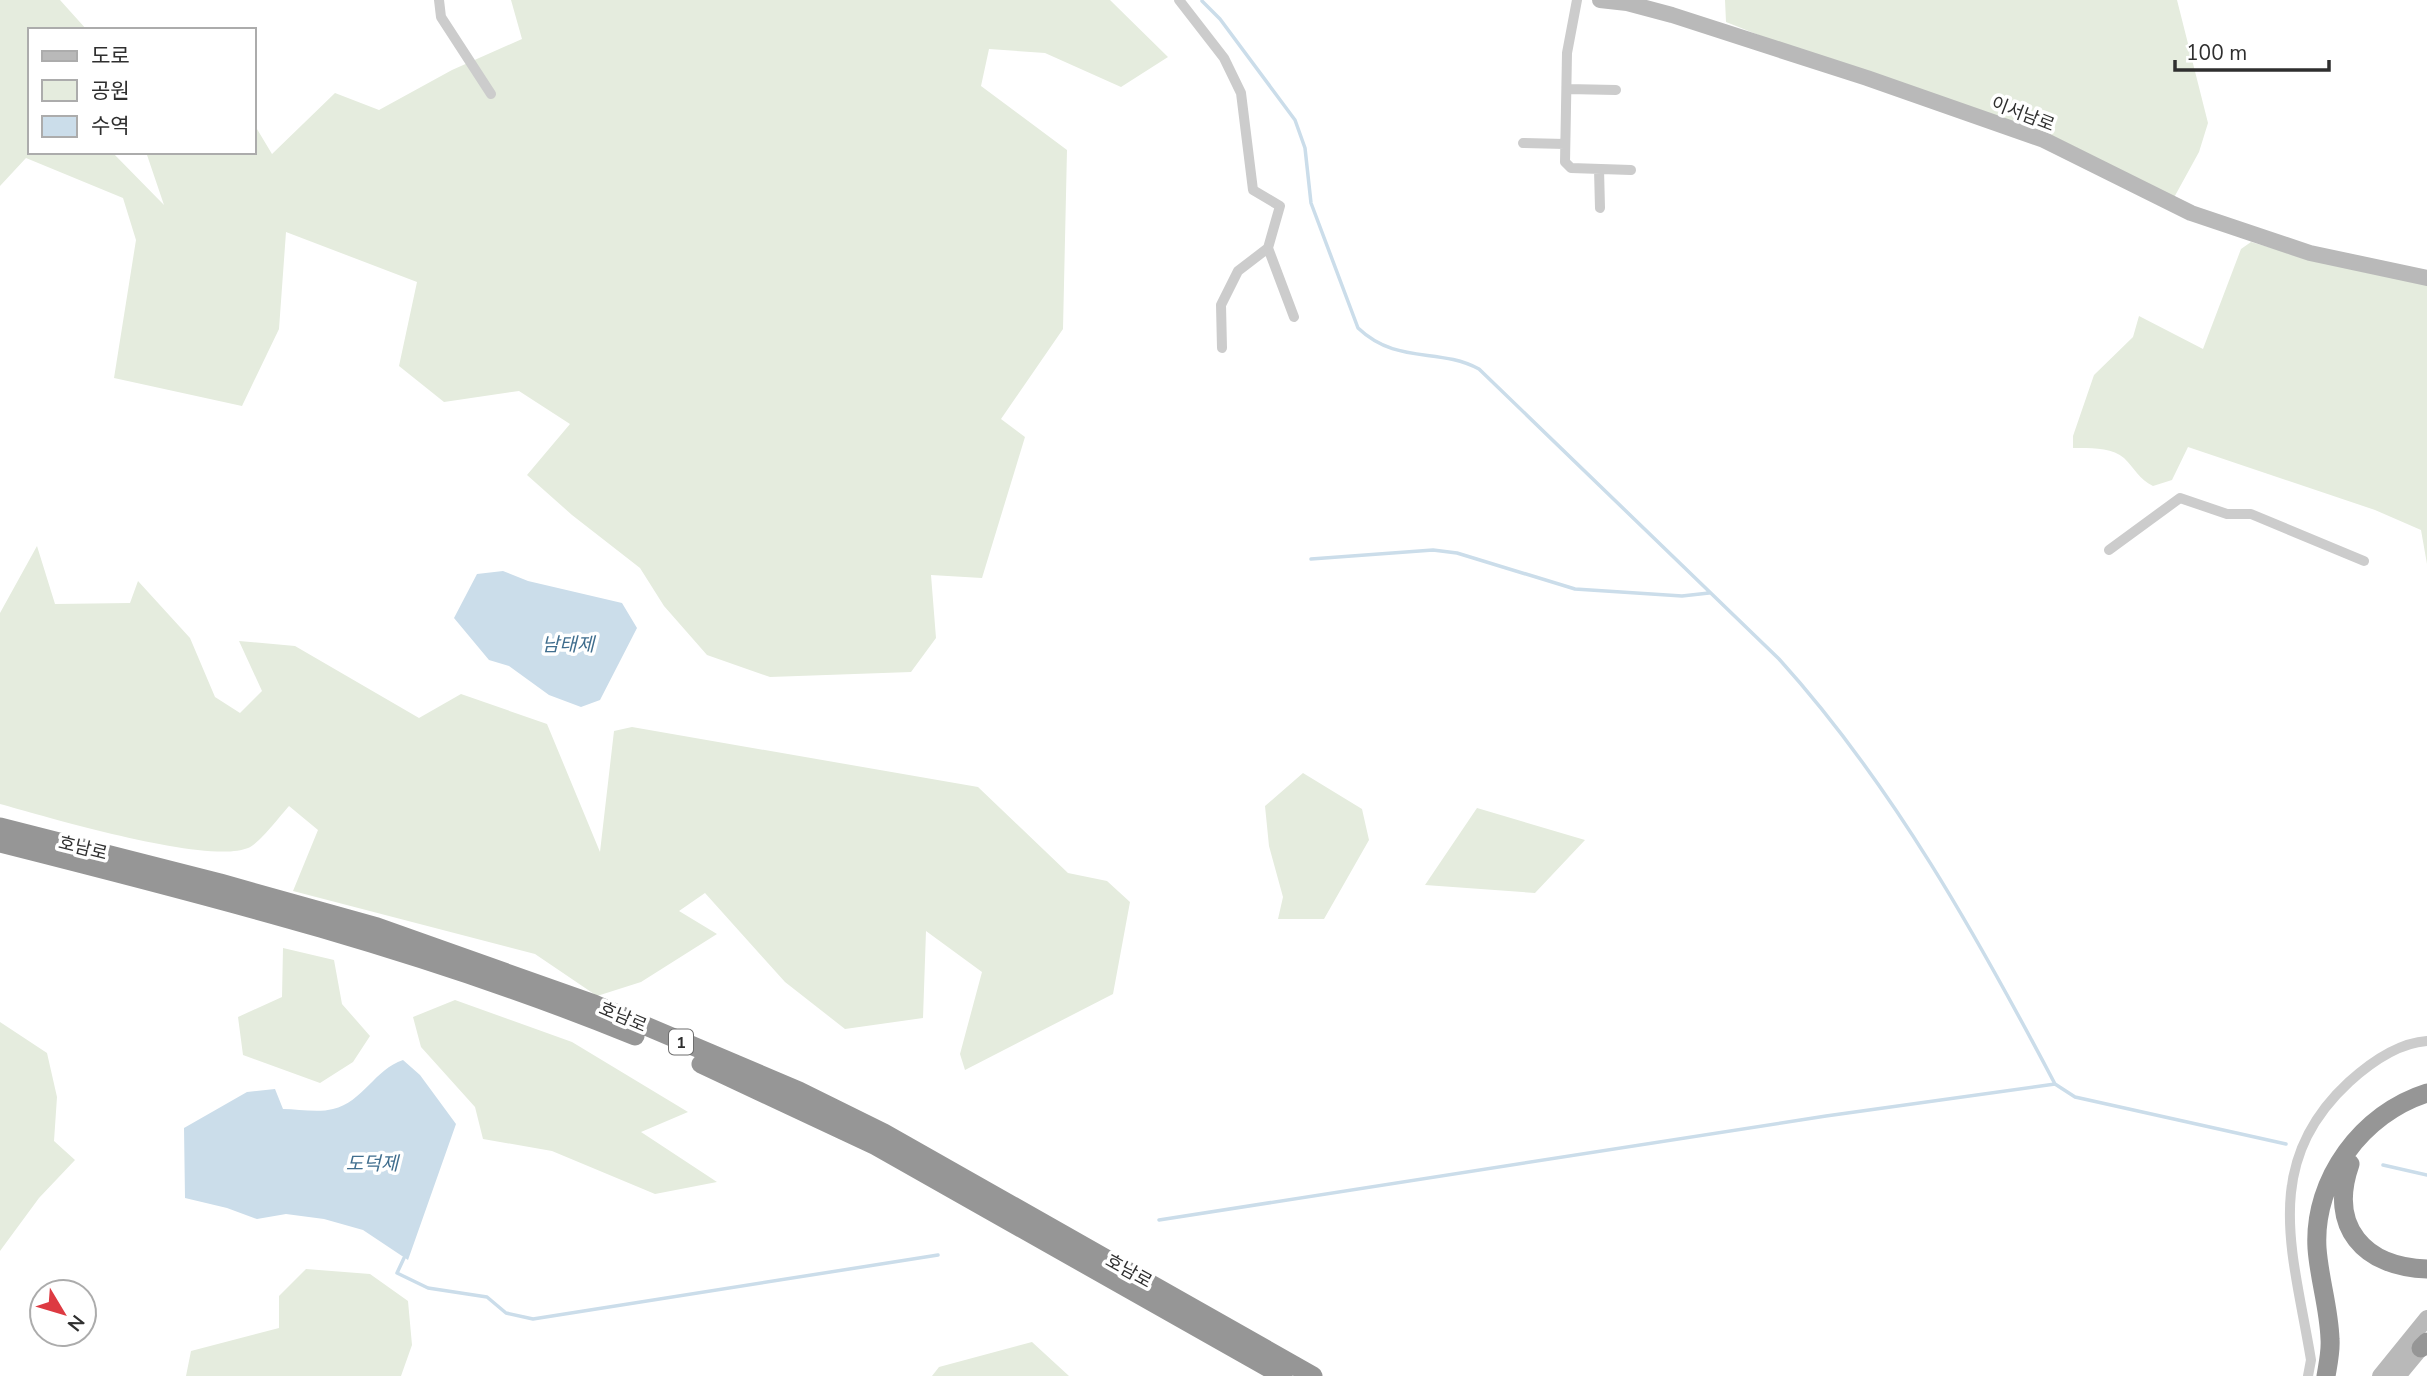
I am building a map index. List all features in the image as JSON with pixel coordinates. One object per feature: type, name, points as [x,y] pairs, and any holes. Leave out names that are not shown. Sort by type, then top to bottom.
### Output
[{"type":"highway","name":"호남로","points":[[0,827],[220,883],[377,927],[594,1004],[799,1091],[884,1133],[1312,1376]]},
{"type":"highway","points":[[68,833],[211,873],[220,883]]},
{"type":"highway","name":"호남로","points":[[0,843],[370,942],[577,1012],[696,1061],[876,1146],[1283,1376]]},
{"type":"highway","points":[[2326,1376],[2330,1340],[2317,1247],[2320,1215],[2330,1184],[2360,1132],[2395,1107],[2427,1093]]},
{"type":"highway","points":[[2427,1107],[2391,1121],[2361,1148],[2350,1165],[2343,1186],[2343,1211],[2351,1231],[2363,1248],[2378,1260],[2402,1268],[2427,1269]]},
{"type":"main road","name":"이서남로","points":[[1600,0],[1625,1],[1867,78],[2044,141],[2203,217],[2310,253],[2427,278]]},
{"type":"main road","points":[[2381,1376],[2427,1318]]},
{"type":"main road","points":[[2398,1376],[2425,1344]]},
{"type":"street","points":[[439,0],[441,17],[491,94]]},
{"type":"street","points":[[1179,0],[1224,58],[1241,93],[1253,190],[1280,206],[1268,248],[1238,271],[1221,305],[1222,348]]},
{"type":"street","points":[[1577,0],[1567,53],[1564,162],[1571,168],[1631,170]]},
{"type":"street","points":[[1567,89],[1616,90]]},
{"type":"street","points":[[1523,143],[1565,144]]},
{"type":"street","points":[[1599,169],[1600,208]]},
{"type":"street","points":[[1268,248],[1294,317]]},
{"type":"street","points":[[2109,550],[2180,498],[2227,513],[2251,514],[2364,561]]},
{"type":"street","points":[[2308,1376],[2311,1360],[2287,1209],[2291,1172],[2305,1138],[2329,1100],[2369,1064],[2413,1042],[2427,1041]]},
{"type":"green space","points":[[0,0],[60,0],[85,28],[28,28],[28,154],[114,154],[164,205],[147,154],[256,154],[256,127],[272,154],[335,93],[379,110],[452,70],[522,39],[511,0],[1110,0],[1168,57],[1121,87],[1045,53],[989,49],[981,86],[1067,150],[1063,329],[1001,419],[1025,437],[982,578],[931,575],[936,638],[911,672],[770,677],[707,655],[664,606],[640,568],[572,515],[527,475],[570,424],[519,391],[444,402],[399,366],[417,282],[286,232],[279,329],[242,406],[114,378],[136,240],[123,198],[26,158],[0,186]]},
{"type":"green space","points":[[1725,0],[2177,0],[2208,123],[2199,152],[2171,203],[2044,140],[1867,78],[1726,22]]},
{"type":"green space","points":[[2251,242],[2309,259],[2427,284],[2427,564],[2421,530],[2375,510],[2188,447],[2172,480],[2153,486],[2119,454],[2100,449],[2073,448],[2073,436],[2094,375],[2133,337],[2139,316],[2203,349],[2241,249]]},
{"type":"green space","points":[[37,546],[55,604],[130,603],[138,581],[190,638],[215,697],[240,713],[262,691],[239,641],[295,646],[419,718],[461,694],[547,724],[600,852],[614,731],[632,727],[978,787],[1068,873],[1107,881],[1130,902],[1113,994],[965,1070],[960,1054],[982,972],[926,931],[923,1018],[845,1029],[785,982],[705,893],[679,911],[717,934],[641,982],[597,996],[535,954],[293,891],[318,830],[289,806],[253,845],[228,852],[164,845],[0,804],[0,613]]},
{"type":"green space","points":[[1303,773],[1362,809],[1369,840],[1324,919],[1278,919],[1283,897],[1269,846],[1265,806]]},
{"type":"green space","points":[[1477,808],[1585,840],[1535,893],[1425,885]]},
{"type":"green space","points":[[283,948],[334,960],[342,1004],[370,1036],[353,1062],[320,1083],[243,1055],[238,1017],[282,997]]},
{"type":"green space","points":[[455,1000],[572,1042],[688,1112],[641,1132],[717,1182],[655,1194],[552,1151],[483,1139],[475,1107],[421,1047],[413,1017]]},
{"type":"green space","points":[[0,1022],[47,1053],[57,1097],[54,1141],[75,1160],[39,1198],[0,1251]]},
{"type":"green space","points":[[306,1269],[370,1274],[408,1301],[412,1345],[401,1376],[186,1376],[191,1351],[279,1328],[279,1296]]},
{"type":"green space","points":[[1032,1342],[1069,1376],[932,1376],[939,1367]]},
{"type":"water","name":"남태제","points":[[503,571],[528,581],[622,603],[637,628],[600,700],[581,707],[549,695],[509,666],[489,660],[454,618],[477,574]]},
{"type":"water","name":"도덕제","points":[[403,1060],[420,1075],[456,1124],[408,1260],[363,1230],[324,1219],[286,1214],[257,1219],[227,1208],[185,1198],[184,1128],[247,1092],[275,1089],[283,1109],[333,1109],[353,1100],[384,1070]]},
{"type":"waterway","points":[[1202,1],[1220,19],[1295,120],[1305,148],[1311,203],[1358,328],[1388,347],[1464,362],[1479,369],[1779,659],[1859,757],[1895,809],[1963,917],[2055,1084],[2075,1097],[2286,1144]]},
{"type":"waterway","points":[[1311,559],[1433,550],[1457,553],[1575,589],[1682,596],[1709,593]]},
{"type":"waterway","points":[[1159,1220],[1826,1116],[2055,1084]]},
{"type":"waterway","points":[[2383,1165],[2427,1175]]},
{"type":"waterway","points":[[404,1258],[397,1273],[428,1288],[487,1297],[506,1313],[533,1319],[938,1255]]}]
